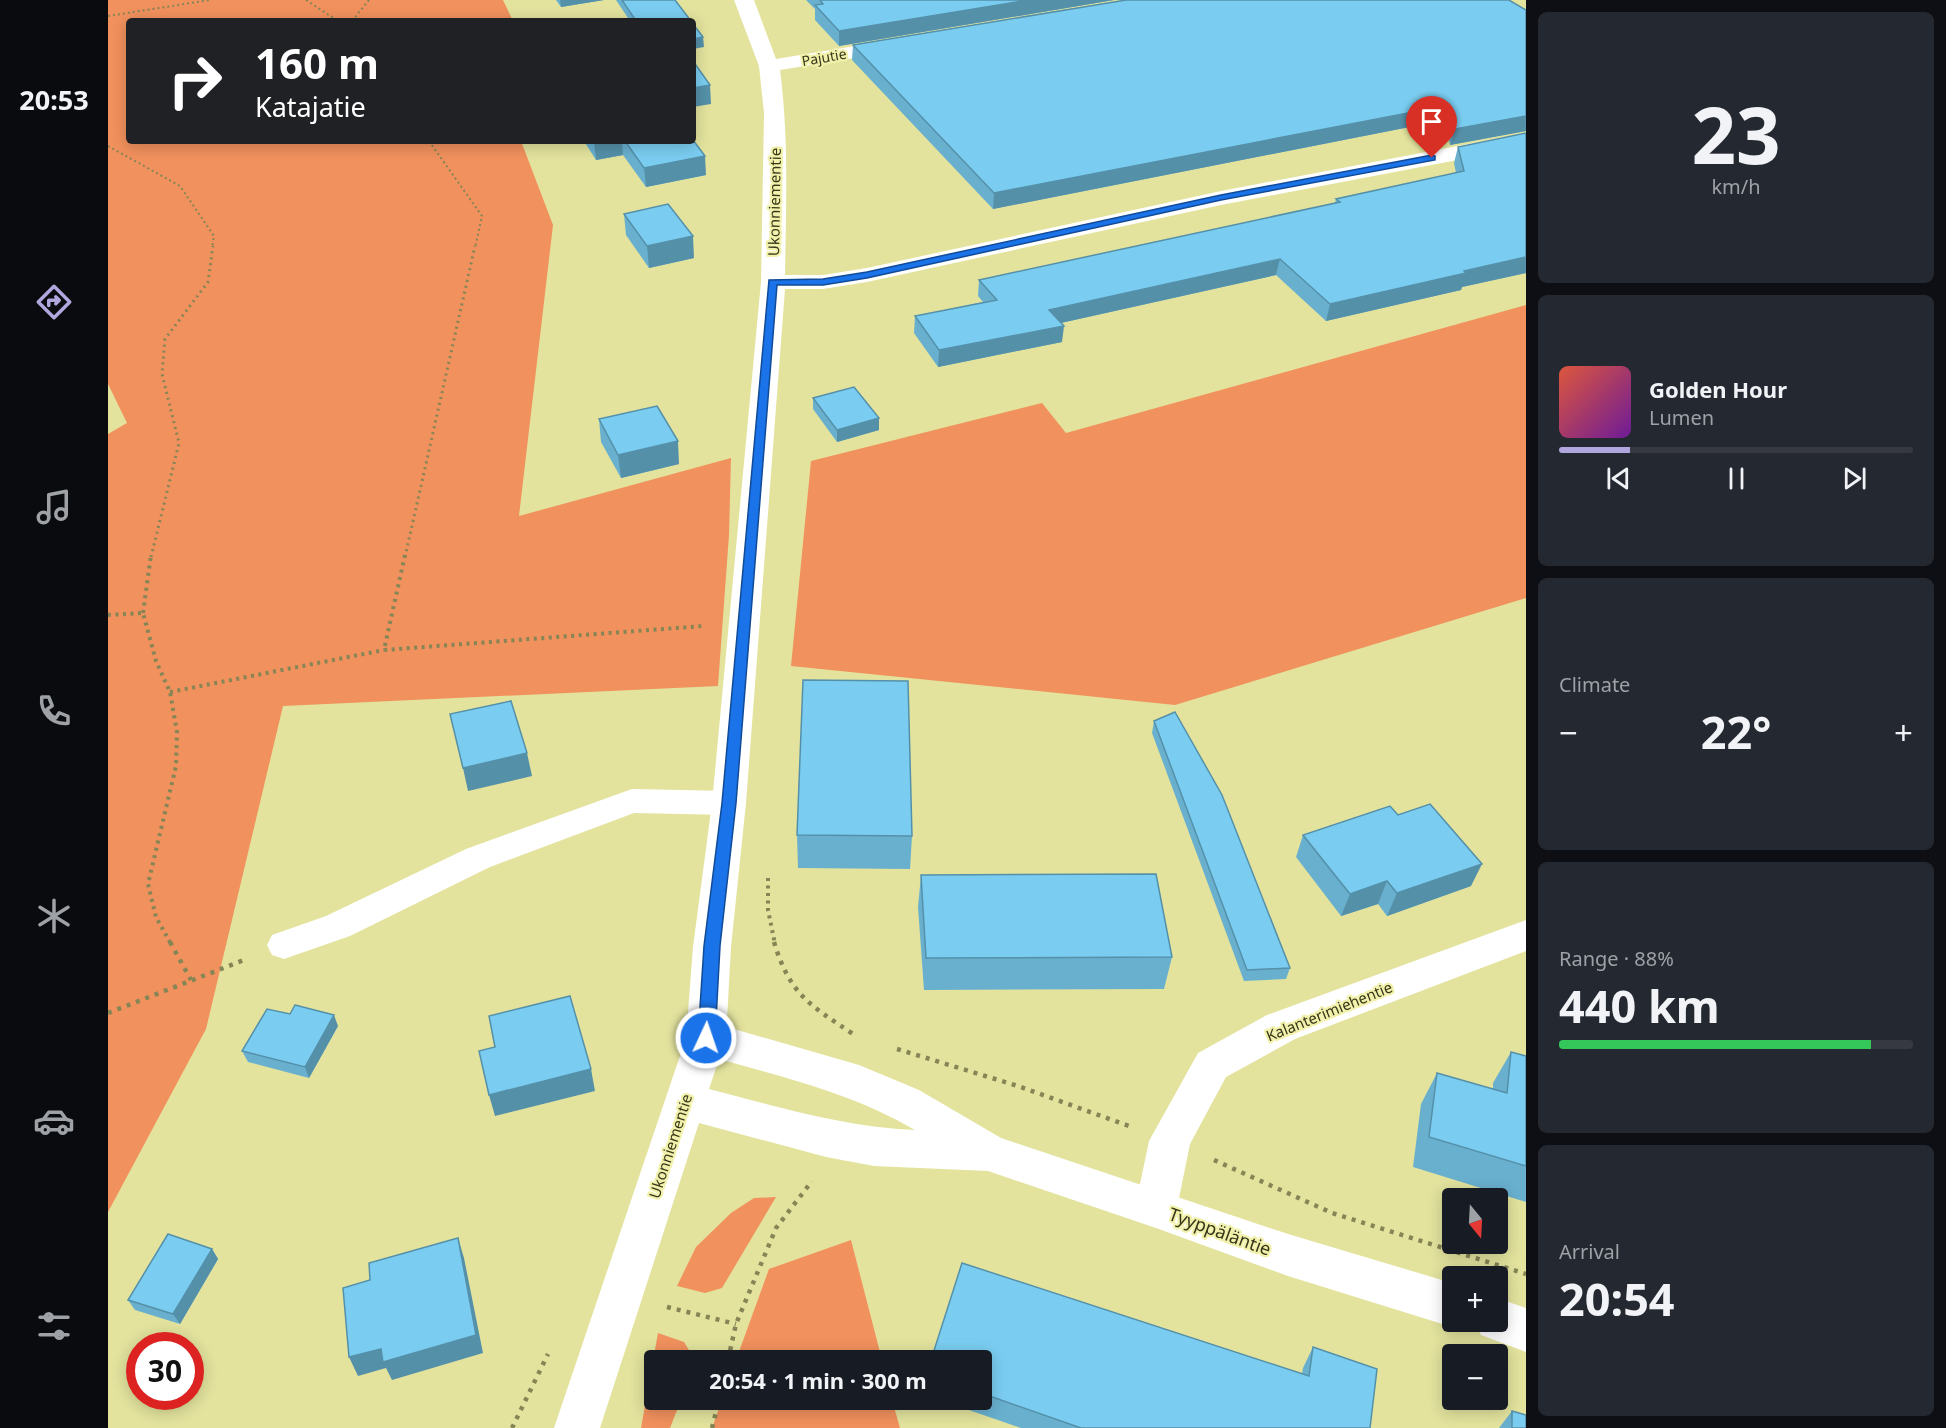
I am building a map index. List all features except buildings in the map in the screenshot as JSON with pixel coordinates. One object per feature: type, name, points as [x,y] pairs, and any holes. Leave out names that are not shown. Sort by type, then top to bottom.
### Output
[{"type":"street","name":"Ukonniementie","points":[[577,1428],[706,1038],[712,946],[729,803],[773,282],[775,113],[769,66],[744,0]]},
{"type":"street","name":"Pajutie","points":[[769,66],[915,42]]},
{"type":"street","points":[[773,282],[823,282],[867,275],[1221,198],[1526,140]]},
{"type":"street","name":"Kalanterimiehentie","points":[[1156,1208],[1170,1141],[1212,1065],[1281,1027],[1526,934]]},
{"type":"street","name":"Tyyppäläntie","points":[[706,1038],[845,1077],[905,1103],[990,1153],[1288,1255],[1442,1302]]},
{"type":"street","name":"Tyyppäläntie","points":[[685,1101],[826,1138],[874,1147],[990,1153]]},
{"type":"street","points":[[1508,1324],[1526,1330]]},
{"type":"lane","points":[[284,945],[338,926],[478,858],[632,801],[729,803]]},
{"type":"path","points":[[108,16],[210,0]]},
{"type":"path","points":[[306,0],[334,18]]},
{"type":"path","points":[[354,18],[369,0]]},
{"type":"path","points":[[384,650],[482,216],[431,144]]},
{"type":"path","points":[[108,146],[180,186],[214,236],[208,282],[165,339],[162,374],[180,443],[150,560],[143,613],[156,662],[171,692],[177,732],[176,766],[148,884],[156,917],[191,980]]},
{"type":"path","points":[[108,615],[143,613]]},
{"type":"path","points":[[171,692],[384,650],[744,623]]},
{"type":"path","points":[[108,1013],[284,945]]},
{"type":"path","points":[[730,1350],[736,1324],[776,1228],[811,1185],[826,1138]]},
{"type":"path","points":[[712,1428],[716,1410]]},
{"type":"shaded area","points":[[108,0],[503,0],[512,18],[126,18],[126,144],[522,144],[553,225],[519,516],[731,458],[729,535],[718,686],[283,706],[206,1029],[108,1212],[108,434],[127,423],[108,384]]},
{"type":"shaded area","points":[[1526,305],[1526,598],[1175,705],[791,666],[811,461],[1042,403],[1066,433]]},
{"type":"shaded area","points":[[776,1197],[722,1288],[705,1293],[677,1286],[696,1247],[731,1213],[754,1198]]},
{"type":"shaded area","points":[[851,1240],[879,1350],[740,1350],[769,1269]]},
{"type":"shaded area","points":[[658,1333],[684,1342],[689,1350],[655,1350]]},
{"type":"shaded area","points":[[644,1410],[677,1410],[670,1428],[641,1428]]},
{"type":"shaded area","points":[[718,1410],[895,1410],[900,1428],[712,1428]]},
{"type":"route","points":[[706,1038],[712,946],[729,803],[773,282],[823,282],[867,275],[1221,198],[1432,158]]}]
